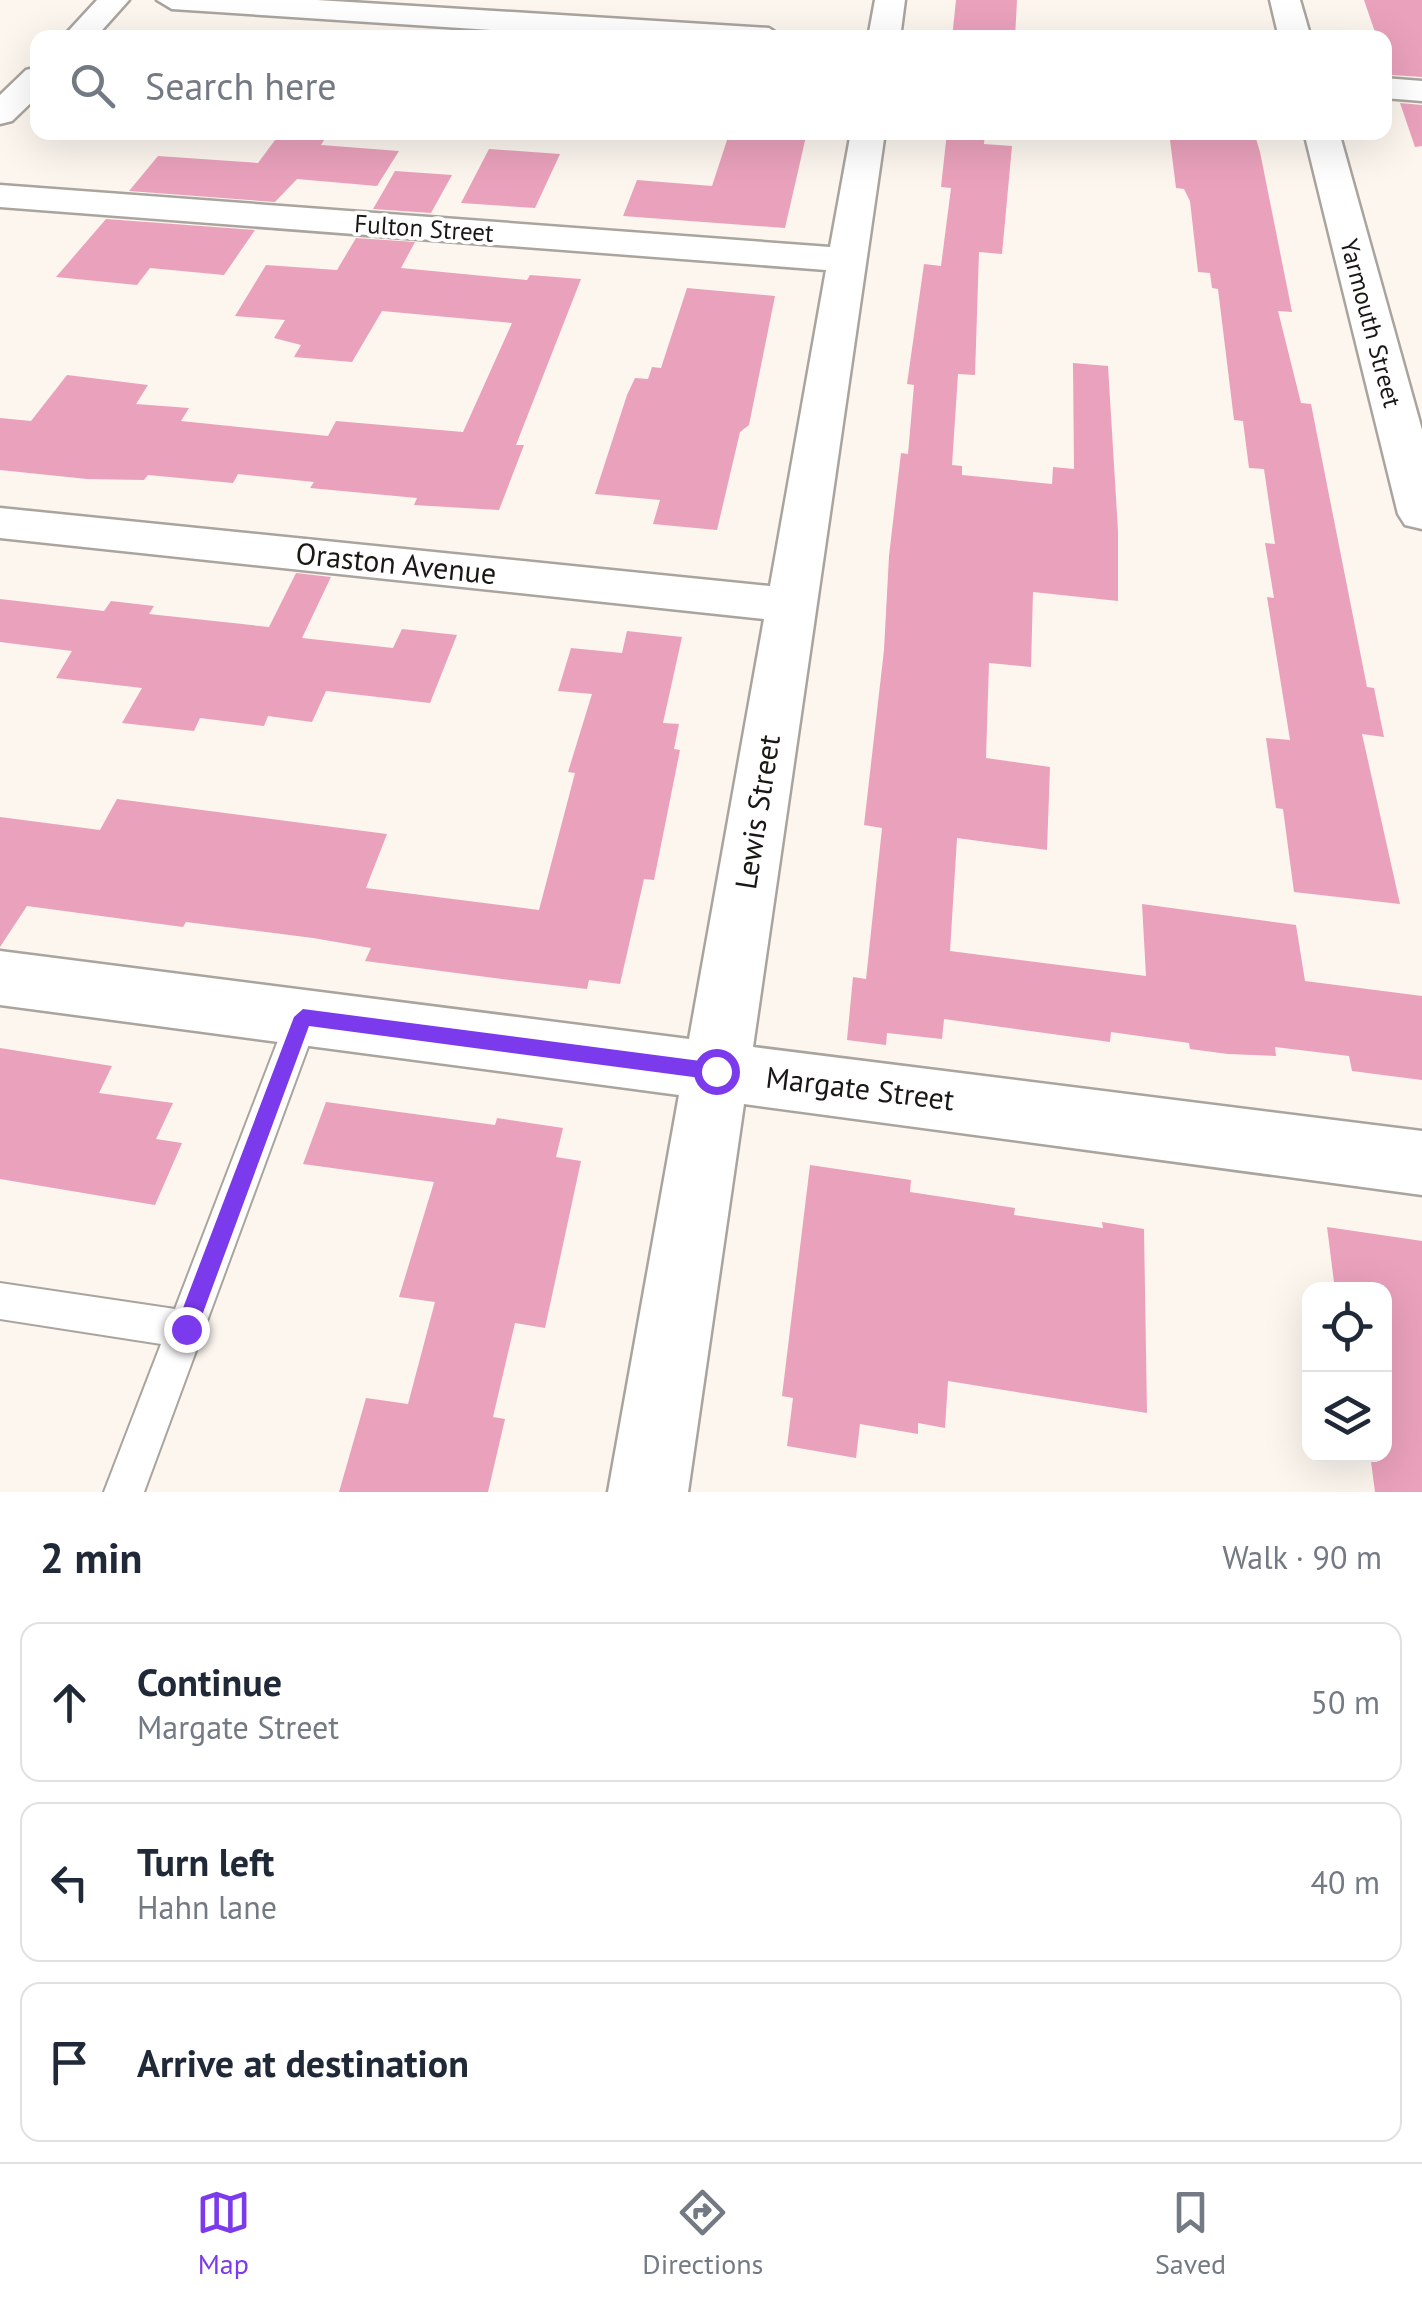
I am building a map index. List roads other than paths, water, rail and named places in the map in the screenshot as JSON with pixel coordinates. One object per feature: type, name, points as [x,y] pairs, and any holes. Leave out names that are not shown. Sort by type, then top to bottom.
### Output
[{"type":"street","points":[[85,30],[114,0]]},
{"type":"street","points":[[172,0],[502,10],[693,30]]},
{"type":"street","points":[[885,30],[890,0]]},
{"type":"street","points":[[1286,0],[1293,30]]},
{"type":"street","points":[[0,114],[30,85]]},
{"type":"street","points":[[1392,88],[1422,90]]},
{"type":"street","name":"Lewis Street","points":[[648,1492],[867,140]]},
{"type":"street","name":"Yarmouth Street","points":[[1322,140],[1422,514]]},
{"type":"street","name":"Fulton Street","points":[[0,196],[848,260]]},
{"type":"street","name":"Oraston Avenue","points":[[0,523],[792,605]]},
{"type":"street","name":"Margate Street","points":[[0,978],[1422,1162]]},
{"type":"lane","points":[[124,1492],[303,1017]]},
{"type":"lane","points":[[0,1301],[186,1329]]}]
